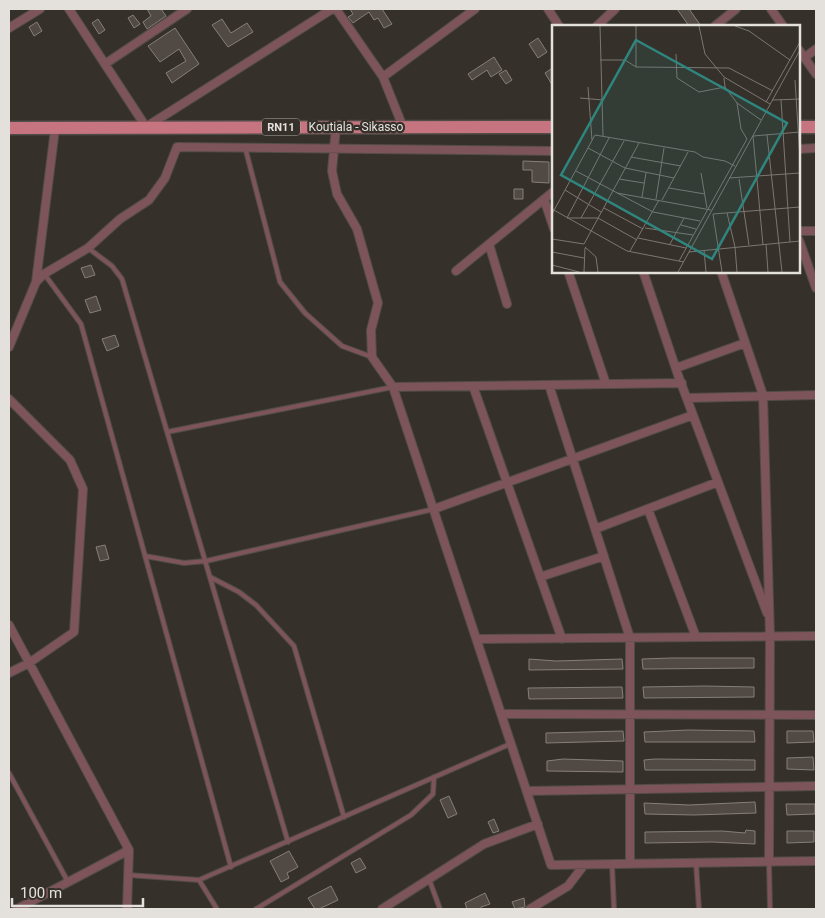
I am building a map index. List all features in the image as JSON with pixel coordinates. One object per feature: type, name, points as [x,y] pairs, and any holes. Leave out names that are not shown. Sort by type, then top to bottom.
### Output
[{"type":"main road","name":"Koutiala - Sikasso","points":[[9,128],[552,127]]},
{"type":"main road","points":[[800,127],[816,127]]},
{"type":"street","points":[[9,28],[40,9]]},
{"type":"street","points":[[69,9],[146,127],[332,9]]},
{"type":"street","points":[[105,64],[188,9]]},
{"type":"street","points":[[336,9],[383,77],[403,127]]},
{"type":"street","points":[[383,77],[475,9]]},
{"type":"street","points":[[548,9],[558,25]]},
{"type":"street","points":[[597,25],[615,9]]},
{"type":"street","points":[[716,25],[736,9]]},
{"type":"street","points":[[771,9],[782,25]]},
{"type":"street","points":[[804,58],[816,49]]},
{"type":"street","points":[[800,52],[816,74]]},
{"type":"street","points":[[336,126],[332,171],[337,194],[358,229],[378,304],[371,330],[372,357],[393,387],[552,866],[816,861]]},
{"type":"street","points":[[9,347],[36,282],[56,129]]},
{"type":"street","points":[[36,282],[44,274],[88,248],[120,219],[149,200],[164,178],[176,147],[552,151]]},
{"type":"street","points":[[800,149],[816,148]]},
{"type":"street","points":[[456,271],[552,193]]},
{"type":"street","points":[[544,200],[552,223]]},
{"type":"street","points":[[800,231],[816,231]]},
{"type":"street","points":[[800,243],[816,288]]},
{"type":"street","points":[[489,244],[507,304]]},
{"type":"street","points":[[568,272],[606,384]]},
{"type":"street","points":[[643,272],[693,415],[770,620]]},
{"type":"street","points":[[722,272],[763,396],[770,620],[768,862]]},
{"type":"street","points":[[676,368],[745,343]]},
{"type":"street","points":[[393,387],[682,383]]},
{"type":"street","points":[[549,385],[630,638],[630,864]]},
{"type":"street","points":[[473,386],[562,638]]},
{"type":"street","points":[[687,398],[816,395]]},
{"type":"street","points":[[9,399],[70,460],[83,489],[74,632],[29,663],[9,673]]},
{"type":"street","points":[[434,509],[693,415]]},
{"type":"street","points":[[595,529],[718,482]]},
{"type":"street","points":[[648,509],[696,637]]},
{"type":"street","points":[[540,577],[604,556]]},
{"type":"street","points":[[9,625],[129,850],[127,909]]},
{"type":"street","points":[[478,639],[816,636]]},
{"type":"street","points":[[502,714],[816,715]]},
{"type":"street","points":[[528,791],[816,786]]},
{"type":"street","points":[[382,909],[484,844],[538,824]]},
{"type":"street","points":[[18,909],[129,850]]},
{"type":"street","points":[[530,909],[568,886],[584,865]]},
{"type":"lane","points":[[245,147],[280,282],[305,314],[342,346],[372,357]]},
{"type":"lane","points":[[88,248],[112,266],[122,279],[288,842]]},
{"type":"lane","points":[[44,274],[81,324],[231,868]]},
{"type":"lane","points":[[168,432],[393,387]]},
{"type":"lane","points":[[145,556],[184,563],[206,561],[434,509]]},
{"type":"lane","points":[[210,576],[239,592],[256,605],[294,646],[344,817]]},
{"type":"lane","points":[[128,874],[199,880],[231,868],[512,744]]},
{"type":"lane","points":[[9,773],[68,882]]},
{"type":"lane","points":[[256,909],[411,815],[433,794],[434,778]]},
{"type":"lane","points":[[768,862],[770,909]]},
{"type":"lane","points":[[696,863],[698,909]]},
{"type":"lane","points":[[612,864],[614,909]]},
{"type":"lane","points":[[429,879],[440,909]]},
{"type":"lane","points":[[199,880],[217,909]]},
{"type":"building","points":[[147,9],[161,9],[166,16],[147,29],[143,22],[151,16]]},
{"type":"building","points":[[350,9],[382,9],[392,24],[384,28],[378,18],[374,20],[369,12],[353,23],[348,17],[353,14]]},
{"type":"building","points":[[677,9],[689,9],[700,25],[688,25]]},
{"type":"building","points":[[133,15],[140,24],[134,28],[128,18]]},
{"type":"building","points":[[98,19],[105,30],[99,34],[92,23]]},
{"type":"building","points":[[222,19],[231,33],[247,23],[253,32],[228,47],[212,25]]},
{"type":"building","points":[[37,22],[42,31],[34,36],[29,27]]},
{"type":"building","points":[[175,28],[199,64],[172,83],[166,73],[186,61],[179,49],[160,62],[148,46]]},
{"type":"building","points":[[538,38],[547,52],[538,58],[529,44]]},
{"type":"building","points":[[494,57],[502,70],[491,77],[487,70],[472,80],[468,74]]},
{"type":"building","points":[[552,68],[552,85],[545,73]]},
{"type":"building","points":[[506,70],[512,80],[506,84],[499,74]]},
{"type":"building","points":[[523,161],[549,162],[549,183],[532,182],[532,170],[523,170]]},
{"type":"building","points":[[514,189],[523,189],[523,199],[514,199]]},
{"type":"building","points":[[91,265],[95,275],[85,278],[81,268]]},
{"type":"building","points":[[96,296],[101,310],[90,313],[85,300]]},
{"type":"building","points":[[115,335],[119,346],[107,351],[102,339]]},
{"type":"building","points":[[105,545],[109,559],[100,561],[96,547]]},
{"type":"building","points":[[754,658],[754,668],[643,669],[642,659]]},
{"type":"building","points":[[529,659],[556,661],[622,659],[623,669],[529,670]]},
{"type":"building","points":[[622,687],[623,698],[529,699],[528,688]]},
{"type":"building","points":[[643,687],[754,687],[754,697],[644,698]]},
{"type":"building","points":[[688,730],[754,731],[755,742],[645,742],[644,732]]},
{"type":"building","points":[[623,731],[624,741],[546,743],[546,733]]},
{"type":"building","points":[[787,731],[813,731],[814,742],[787,743]]},
{"type":"building","points":[[813,757],[814,770],[787,769],[787,758]]},
{"type":"building","points":[[563,759],[623,761],[623,772],[547,771],[547,761]]},
{"type":"building","points":[[644,760],[755,760],[755,770],[645,770]]},
{"type":"building","points":[[449,796],[457,814],[448,818],[440,800]]},
{"type":"building","points":[[755,802],[756,813],[694,815],[645,814],[644,803],[689,805]]},
{"type":"building","points":[[786,804],[815,804],[815,814],[787,815]]},
{"type":"building","points":[[494,819],[499,831],[493,833],[488,822]]},
{"type":"building","points":[[746,830],[755,831],[755,844],[712,842],[645,843],[645,832],[722,831],[745,833]]},
{"type":"building","points":[[787,831],[814,831],[814,842],[787,843]]},
{"type":"building","points":[[289,851],[298,867],[287,873],[289,878],[281,882],[270,861]]},
{"type":"building","points":[[360,858],[366,868],[356,873],[351,863]]},
{"type":"building","points":[[331,886],[338,900],[315,909],[308,898]]},
{"type":"building","points":[[485,893],[490,904],[481,907],[481,909],[467,909],[465,903]]},
{"type":"building","points":[[524,898],[525,907],[515,909],[512,902]]}]
